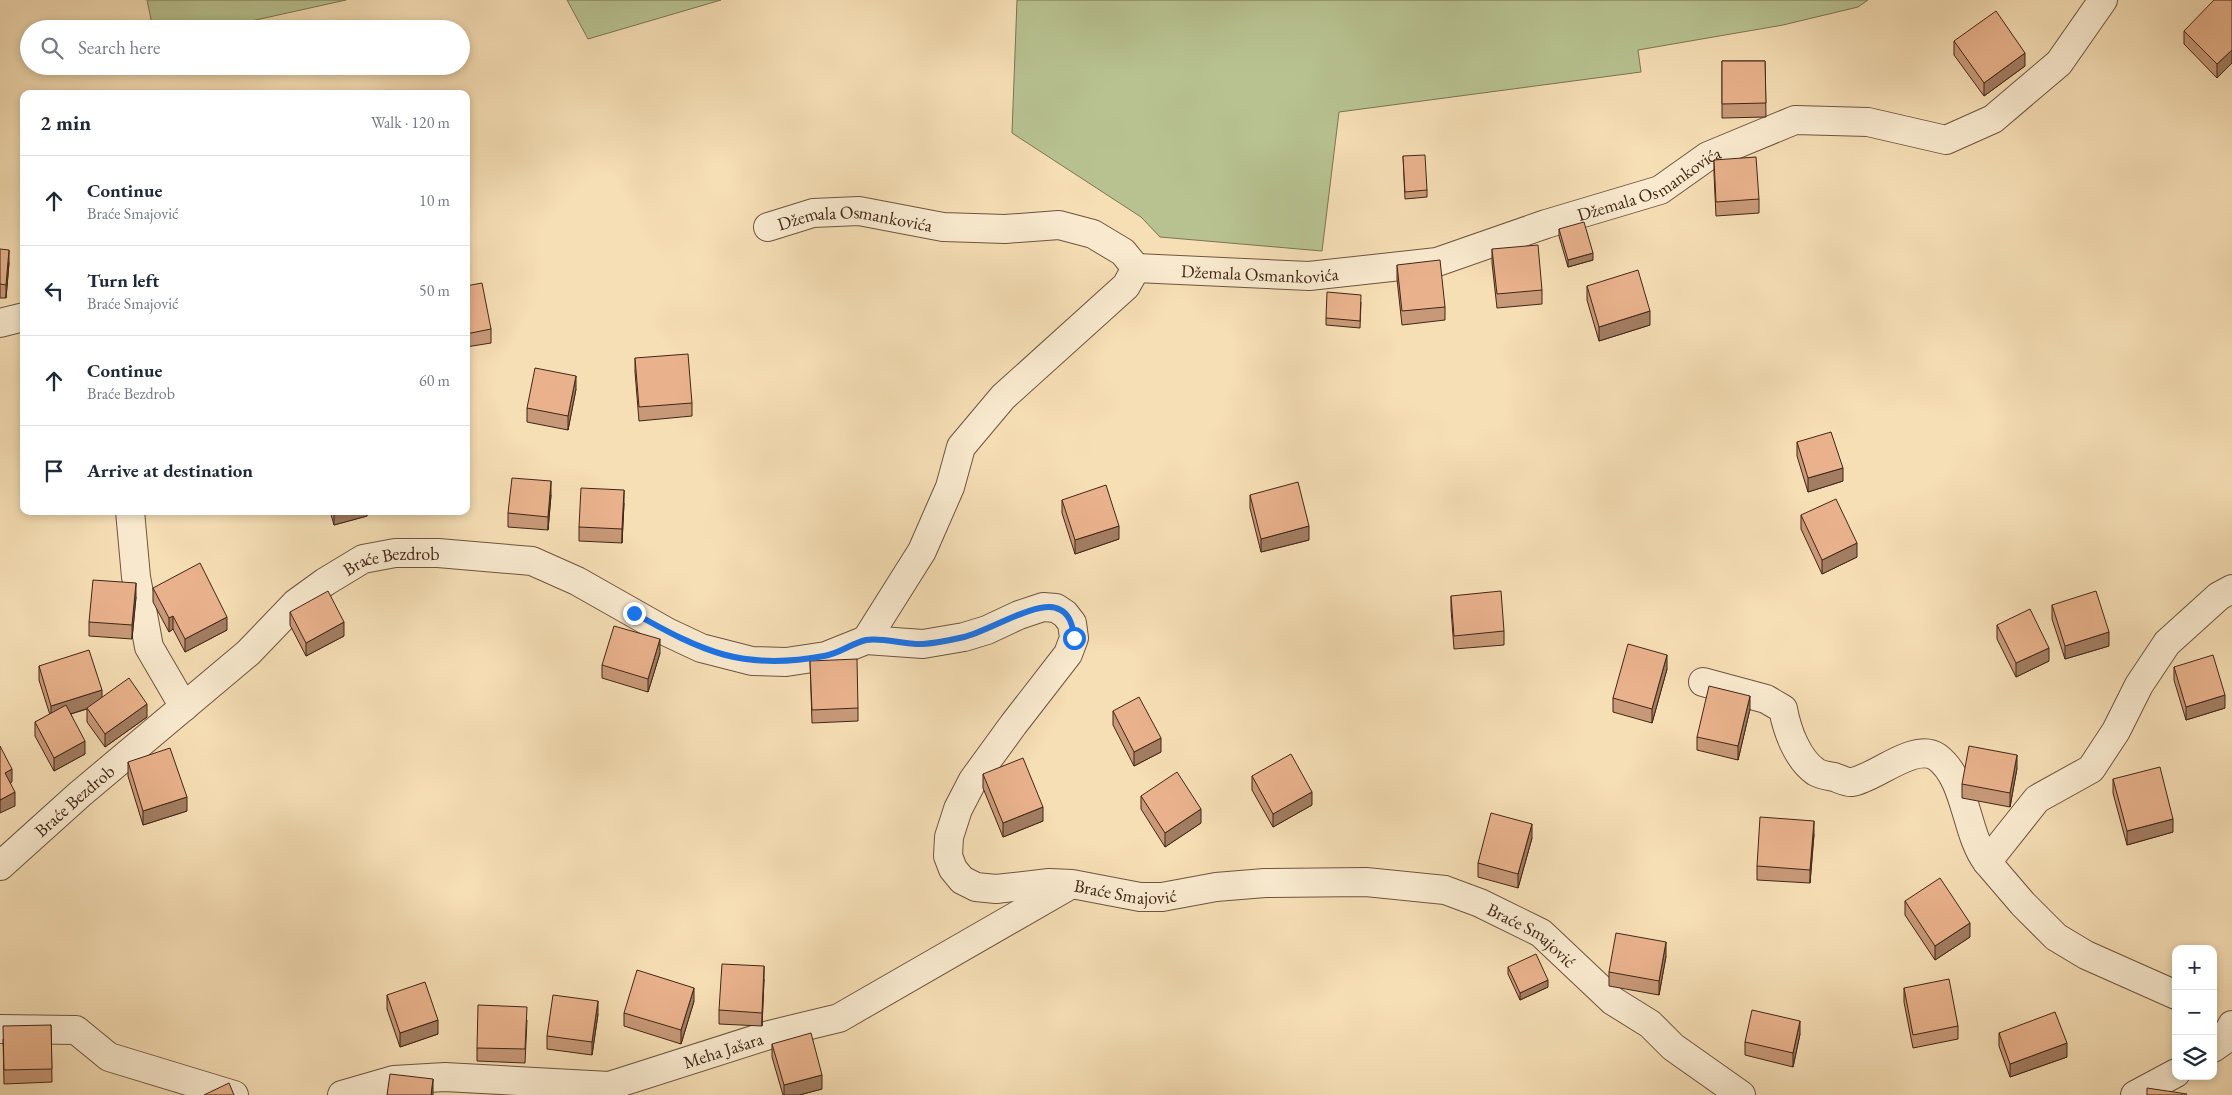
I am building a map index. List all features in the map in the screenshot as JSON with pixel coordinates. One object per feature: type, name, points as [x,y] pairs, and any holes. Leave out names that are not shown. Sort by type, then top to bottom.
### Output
[{"type":"street","name":"Džemala Osmankovića","points":[[768,227],[813,213],[859,211],[943,227],[1005,229],[1059,225],[1093,234],[1123,252],[1136,268],[1309,276],[1437,262],[1546,224],[1660,190],[1708,156],[1795,120],[1868,122],[1946,140],[1993,119],[2059,63],[2103,0]]},
{"type":"street","points":[[866,640],[922,551],[950,487],[961,447],[1003,397],[1126,286],[1136,268]]},
{"type":"street","points":[[0,323],[20,318]]},
{"type":"street","points":[[130,515],[136,577],[149,647],[184,707]]},
{"type":"street","name":"Braće Bezdrob","points":[[0,866],[80,794],[248,653],[296,603],[325,582],[363,559],[395,554],[438,553],[532,561],[577,581],[667,632],[701,648],[752,661],[786,662],[826,656],[866,640]]},
{"type":"street","points":[[1987,862],[2037,799],[2091,770],[2116,731],[2139,685],[2167,643],[2219,596],[2232,588]]},
{"type":"street","name":"Braće Smajović","points":[[866,640],[923,644],[964,637],[987,630],[1019,614],[1043,607],[1056,608],[1065,614],[1072,623],[1074,638],[1068,654],[973,780],[958,808],[949,837],[948,856],[953,869],[962,880],[976,887],[996,888],[1049,883],[1072,884],[1140,897],[1265,883],[1366,882],[1445,890],[1480,903],[1541,933],[1613,1001],[1650,1024],[1673,1047],[1742,1095]]},
{"type":"street","points":[[1703,682],[1766,699],[1783,710],[1788,734],[1799,753],[1816,772],[1850,782],[1868,778],[1919,753],[1935,756],[1948,769],[1961,798],[1980,853],[2023,904],[2056,937],[2086,955],[2172,993]]},
{"type":"street","name":"Meha Jašara","points":[[342,1095],[394,1080],[445,1078],[609,1086],[769,1035],[839,1018],[1072,884]]},
{"type":"street","points":[[2217,1013],[2224,1016],[2232,1024],[2223,1041],[2217,1045]]},
{"type":"street","points":[[0,1028],[76,1030],[109,1057],[234,1095]]},
{"type":"street","points":[[2135,1095],[2172,1075]]},
{"type":"green space","points":[[147,0],[346,0],[256,20],[151,20]]},
{"type":"green space","points":[[567,0],[721,0],[588,39]]},
{"type":"green space","points":[[1017,0],[1868,0],[1858,7],[1783,25],[1638,50],[1641,72],[1339,112],[1322,251],[1160,237],[1141,217],[1012,133]]},
{"type":"building","points":[[2214,0],[2232,0],[2232,50],[2217,64],[2184,31]]},
{"type":"building","points":[[1996,11],[2025,53],[1984,83],[1954,41]]},
{"type":"building","points":[[1722,61],[1765,61],[1766,103],[1722,104]]},
{"type":"building","points":[[1425,155],[1427,190],[1405,192],[1403,156]]},
{"type":"building","points":[[1756,157],[1759,199],[1716,202],[1714,160]]},
{"type":"building","points":[[1584,222],[1593,253],[1568,260],[1559,229]]},
{"type":"building","points":[[1538,245],[1542,290],[1497,294],[1492,249]]},
{"type":"building","points":[[0,249],[9,250],[6,285],[0,284]]},
{"type":"building","points":[[1440,260],[1445,307],[1402,311],[1397,265]]},
{"type":"building","points":[[1638,270],[1650,311],[1599,327],[1587,286]]},
{"type":"building","points":[[482,283],[491,329],[470,333],[470,285]]},
{"type":"building","points":[[1327,292],[1361,295],[1360,321],[1326,318]]},
{"type":"building","points":[[688,354],[692,403],[639,407],[635,358]]},
{"type":"building","points":[[535,368],[576,376],[568,416],[527,408]]},
{"type":"building","points":[[1831,432],[1843,468],[1808,478],[1797,442]]},
{"type":"building","points":[[512,478],[551,481],[548,517],[508,513]]},
{"type":"building","points":[[1298,482],[1309,526],[1261,539],[1250,495]]},
{"type":"building","points":[[1106,485],[1119,526],[1075,540],[1062,500]]},
{"type":"building","points":[[581,488],[624,490],[622,529],[579,527]]},
{"type":"building","points":[[1836,499],[1857,543],[1822,560],[1801,515]]},
{"type":"building","points":[[200,563],[227,617],[185,639],[173,616],[169,618],[153,588]]},
{"type":"building","points":[[93,580],[136,583],[132,625],[89,622]]},
{"type":"building","points":[[328,591],[344,622],[306,643],[290,612]]},
{"type":"building","points":[[1501,591],[1504,631],[1454,636],[1451,596]]},
{"type":"building","points":[[2096,591],[2109,632],[2065,646],[2052,605]]},
{"type":"building","points":[[2030,609],[2049,648],[2016,663],[1997,625]]},
{"type":"building","points":[[614,626],[660,639],[648,679],[602,665]]},
{"type":"building","points":[[1628,644],[1667,655],[1652,709],[1613,698]]},
{"type":"building","points":[[89,650],[102,690],[51,706],[39,666]]},
{"type":"building","points":[[2213,655],[2225,695],[2186,707],[2174,667]]},
{"type":"building","points":[[857,659],[858,708],[812,710],[810,661]]},
{"type":"building","points":[[129,678],[147,704],[105,734],[87,708]]},
{"type":"building","points":[[1709,686],[1750,696],[1738,746],[1697,737]]},
{"type":"building","points":[[1139,697],[1161,738],[1134,752],[1113,711]]},
{"type":"building","points":[[66,705],[85,741],[54,758],[35,722]]},
{"type":"building","points":[[0,746],[12,769],[5,773],[15,792],[0,800]]},
{"type":"building","points":[[1969,746],[2017,755],[2010,793],[1962,784]]},
{"type":"building","points":[[170,748],[187,797],[143,811],[128,762]]},
{"type":"building","points":[[1291,754],[1312,792],[1273,814],[1252,776]]},
{"type":"building","points":[[1023,758],[1043,807],[1003,823],[983,774]]},
{"type":"building","points":[[2160,767],[2173,819],[2127,831],[2113,779]]},
{"type":"building","points":[[1177,772],[1201,809],[1165,833],[1141,796]]},
{"type":"building","points":[[1491,813],[1532,824],[1518,874],[1478,863]]},
{"type":"building","points":[[1760,817],[1814,821],[1810,870],[1757,866]]},
{"type":"building","points":[[1940,878],[1970,923],[1935,946],[1905,901]]},
{"type":"building","points":[[1616,933],[1666,942],[1659,981],[1609,972]]},
{"type":"building","points":[[1536,954],[1548,980],[1520,993],[1508,967]]},
{"type":"building","points":[[722,964],[764,966],[762,1013],[719,1010]]},
{"type":"building","points":[[637,970],[694,988],[681,1030],[624,1013]]},
{"type":"building","points":[[1949,979],[1958,1026],[1913,1035],[1904,988]]},
{"type":"building","points":[[425,982],[438,1020],[400,1033],[387,995]]},
{"type":"building","points":[[553,995],[598,1001],[592,1042],[547,1036]]},
{"type":"building","points":[[478,1005],[527,1007],[525,1049],[477,1048]]},
{"type":"building","points":[[1752,1010],[1800,1021],[1793,1053],[1745,1042]]},
{"type":"building","points":[[2055,1012],[2067,1043],[2010,1064],[1999,1033]]},
{"type":"building","points":[[51,1025],[52,1069],[4,1070],[3,1026]]},
{"type":"building","points":[[811,1033],[822,1075],[784,1085],[772,1044]]},
{"type":"building","points":[[390,1074],[433,1079],[431,1095],[387,1095]]},
{"type":"building","points":[[229,1083],[234,1095],[204,1095]]},
{"type":"building","points":[[2147,1088],[2187,1094],[2147,1095]]},
{"type":"route","points":[[634,613],[667,632],[701,648],[752,661],[786,662],[826,656],[866,640],[923,644],[964,637],[987,630],[1019,614],[1043,607],[1056,608],[1065,614],[1072,623],[1074,638]]}]
